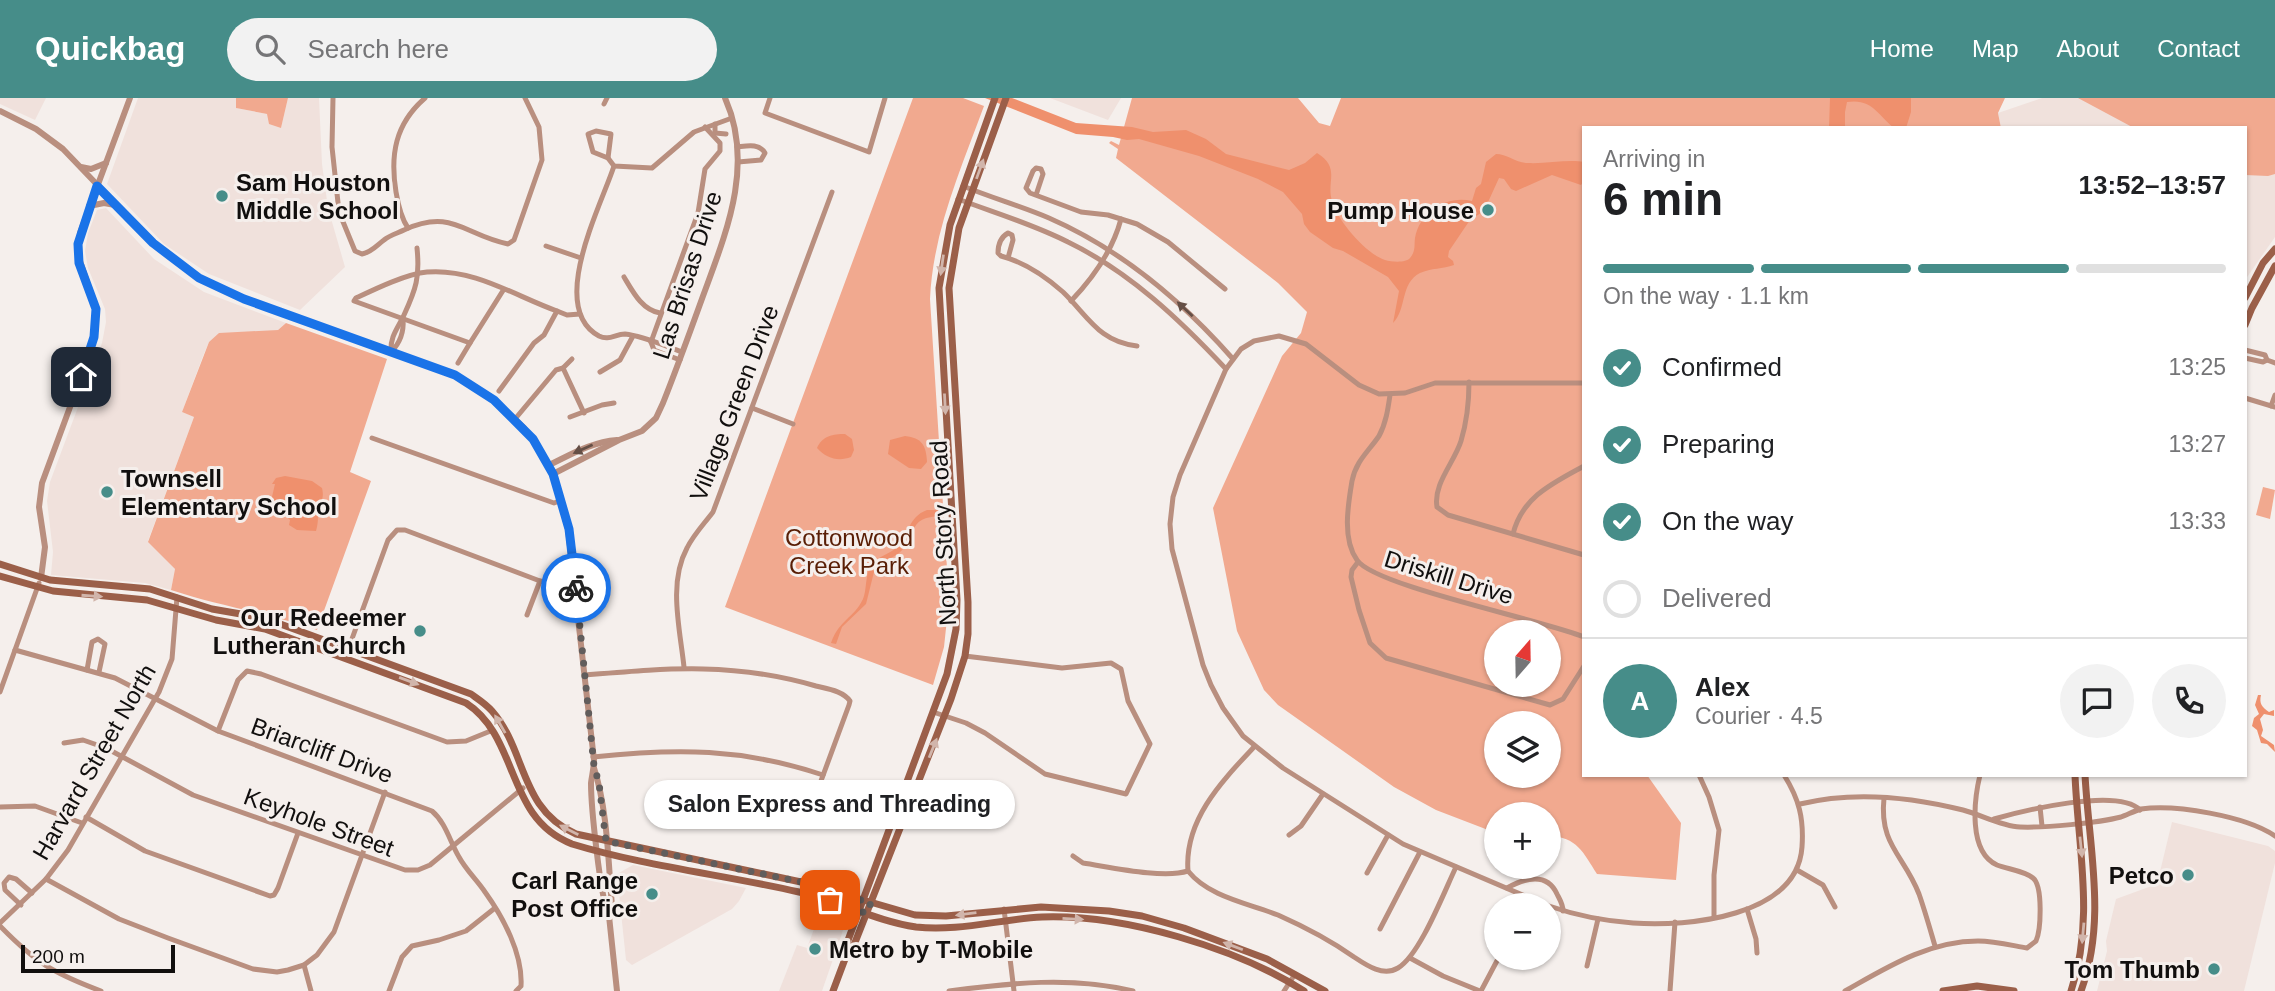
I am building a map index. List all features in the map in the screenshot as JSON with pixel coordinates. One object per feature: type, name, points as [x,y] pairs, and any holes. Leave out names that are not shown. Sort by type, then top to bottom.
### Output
[{"type":"main road","name":"North Story Road","points":[[833,991],[848,951],[847,943],[867,902],[945,716],[965,656],[968,634],[950,300],[952,260],[959,228],[1006,98]]},
{"type":"main road","name":"North Story Road","points":[[867,902],[947,674],[956,629],[957,600],[939,297],[941,265],[958,199],[994,102]]},
{"type":"main road","points":[[950,225],[959,228]]},
{"type":"main road","points":[[2247,294],[2263,263],[2275,249]]},
{"type":"main road","points":[[2248,309],[2275,266]]},
{"type":"main road","points":[[954,558],[965,557]]},
{"type":"main road","points":[[0,564],[41,578],[66,583],[150,589],[212,608],[264,618],[471,694],[494,713],[503,726],[540,807],[555,822],[576,834],[814,885],[915,915],[946,916],[1004,909],[1074,908],[1142,916],[1184,928],[1267,959],[1325,991]]},
{"type":"main road","points":[[0,576],[38,588],[88,596],[126,597],[176,607],[216,620],[271,631],[446,695],[474,708],[493,730],[527,807],[542,826],[566,842],[823,898],[918,927],[951,927],[1044,917],[1145,928],[1240,959],[1304,991]]},
{"type":"main road","points":[[446,695],[449,685]]},
{"type":"main road","points":[[2071,989],[2082,946],[2084,898],[2075,777]]},
{"type":"main road","points":[[2083,989],[2094,943],[2096,896],[2085,777]]},
{"type":"main road","points":[[735,879],[737,869]]},
{"type":"main road","points":[[2084,898],[2096,896]]},
{"type":"main road","points":[[1943,991],[1977,986],[2014,991]]},
{"type":"street","points":[[0,692],[41,578],[45,547],[39,507],[42,483],[87,361],[96,328],[96,309],[78,255],[80,233],[130,98]]},
{"type":"street","points":[[333,98],[332,147],[339,212],[355,251],[362,254],[408,228],[442,220],[499,242],[508,244],[514,240],[542,160],[539,127],[525,98]]},
{"type":"street","points":[[408,228],[397,201],[393,156],[397,138],[408,118],[425,98]]},
{"type":"street","name":"Las Brisas Drive","points":[[553,474],[619,439],[642,431],[656,418],[729,226],[734,205],[737,147],[726,98]]},
{"type":"street","points":[[769,98],[765,113],[869,152],[885,98]]},
{"type":"street","points":[[0,111],[36,129],[63,149],[164,253],[210,284],[465,380],[515,418],[533,439],[553,474],[569,529],[594,766],[599,783],[606,841],[612,906],[609,916]]},
{"type":"street","points":[[614,166],[652,168],[694,132],[732,118]]},
{"type":"street","points":[[715,124],[715,133],[726,135]]},
{"type":"street","points":[[681,356],[654,350],[651,342],[698,212],[705,169],[720,151],[720,143],[705,127]]},
{"type":"street","points":[[608,158],[611,134],[596,131],[588,134],[593,152],[608,158],[614,166]]},
{"type":"street","points":[[716,140],[734,132]]},
{"type":"street","points":[[737,147],[757,146],[765,153],[761,160],[738,162]]},
{"type":"street","points":[[80,167],[90,169],[106,163]]},
{"type":"street","points":[[614,166],[581,258],[577,276],[580,314],[583,321],[604,338],[625,334],[651,342]]},
{"type":"street","points":[[1036,195],[1043,174],[1041,169],[1036,168],[1032,171],[1026,188],[1030,192],[1036,195],[1081,212],[1121,219],[1144,227],[1168,242],[1224,289]]},
{"type":"street","points":[[963,186],[1047,217],[1108,250],[1172,297],[1233,359]]},
{"type":"street","name":"Village Green Drive","points":[[684,667],[677,595],[678,570],[686,548],[713,512],[832,192]]},
{"type":"street","points":[[958,199],[1042,229],[1079,247],[1162,306],[1226,369]]},
{"type":"street","points":[[89,206],[104,203],[117,206]]},
{"type":"street","points":[[1010,218],[1015,205]]},
{"type":"street","points":[[1042,229],[1047,217]]},
{"type":"street","points":[[1071,301],[1108,250],[1121,219]]},
{"type":"street","points":[[1079,247],[1084,237]]},
{"type":"street","points":[[546,246],[581,258]]},
{"type":"street","points":[[391,352],[397,345],[403,318],[420,274],[417,248]]},
{"type":"street","points":[[1008,258],[1049,280],[1092,325],[1107,336],[1121,344],[1137,346]]},
{"type":"street","points":[[470,343],[354,301],[370,291],[426,272],[465,275],[557,312],[580,314]]},
{"type":"street","points":[[624,277],[643,304],[652,312],[660,313]]},
{"type":"street","points":[[458,363],[504,289]]},
{"type":"street","points":[[499,391],[534,343],[544,335],[557,312]]},
{"type":"street","points":[[600,372],[620,360],[633,336]]},
{"type":"street","points":[[1518,893],[1420,852],[1388,835],[1254,747],[1232,723],[1211,685],[1195,640],[1172,549],[1170,524],[1176,486],[1226,369],[1241,349],[1254,341],[1269,337],[1289,337],[1306,344],[1359,385],[1379,394],[1405,393],[1435,383],[1582,383]]},
{"type":"street","points":[[2247,350],[2265,355],[2267,360]]},
{"type":"street","points":[[2247,358],[2275,363]]},
{"type":"street","points":[[515,418],[556,370],[563,368],[572,359]]},
{"type":"street","points":[[563,368],[584,413]]},
{"type":"street","points":[[1469,382],[1465,425],[1452,464],[1437,491],[1437,507],[1448,515],[1582,554]]},
{"type":"street","name":"Driskill Drive","points":[[1390,395],[1388,412],[1379,435],[1357,464],[1352,480],[1348,524],[1351,549],[1358,562],[1366,570],[1398,582],[1582,636]]},
{"type":"street","points":[[2247,399],[2273,407],[2275,395]]},
{"type":"street","points":[[570,416],[614,403]]},
{"type":"street","points":[[752,408],[793,424]]},
{"type":"street","points":[[372,438],[554,503],[562,500]]},
{"type":"street","name":"Las Brisas Drive","points":[[549,466],[585,447],[619,439]]},
{"type":"street","points":[[1513,534],[1517,520],[1534,495],[1582,467]]},
{"type":"street","points":[[345,658],[388,540],[397,530],[405,530],[540,581],[558,585],[575,583]]},
{"type":"street","points":[[1358,562],[1351,577],[1359,610],[1370,643],[1386,658],[1550,705],[1563,699],[1582,669]]},
{"type":"street","points":[[527,615],[540,581]]},
{"type":"street","name":"Harvard Street North","points":[[0,925],[33,893],[68,850],[155,698],[172,659],[177,597]]},
{"type":"street","points":[[87,670],[92,642],[99,639],[105,644],[99,672]]},
{"type":"street","name":"Briarcliff Drive","points":[[15,650],[99,672],[133,686],[218,730],[432,811],[439,818],[459,858],[495,908],[508,934],[518,962],[518,989]]},
{"type":"street","points":[[933,712],[985,733],[1045,774],[1126,794],[1150,744],[1128,701],[1121,669],[1117,665],[1038,666],[965,656]]},
{"type":"street","points":[[585,675],[684,667],[735,670],[799,681],[844,694],[850,701],[849,705],[811,808]]},
{"type":"street","points":[[218,730],[238,680],[247,671],[447,742],[466,741],[493,730]]},
{"type":"street","name":"Keyhole Street","points":[[64,743],[83,740],[106,747],[193,795],[397,869],[412,871],[430,865],[519,790],[529,786]]},
{"type":"street","points":[[1254,747],[1226,777],[1202,810],[1189,844],[1188,871],[1203,886],[1280,916],[1322,936],[1375,970],[1395,970],[1410,958],[1456,867]]},
{"type":"street","points":[[593,757],[665,750],[707,751],[773,760],[823,775]]},
{"type":"street","points":[[594,766],[592,783],[598,851],[605,907],[609,916],[617,991]]},
{"type":"street","points":[[1700,777],[1719,830],[1714,875],[1714,916]]},
{"type":"street","points":[[1507,888],[1525,880],[1543,880],[1556,890],[1563,911],[1598,919],[1635,923],[1675,922],[1747,909],[1777,895],[1797,870],[1802,838],[1800,804],[1785,777]]},
{"type":"street","points":[[1844,991],[1935,946],[1979,941],[2027,948],[2033,945],[2038,936],[2040,912],[2038,885],[2033,877],[1993,863],[1983,852],[1978,842],[1976,814],[1976,790],[1979,777]]},
{"type":"street","points":[[46,878],[119,919],[253,969],[277,972],[304,965],[324,948],[334,932],[385,792]]},
{"type":"street","points":[[1289,835],[1301,826],[1323,794]]},
{"type":"street","points":[[1800,804],[1823,798],[1884,798],[1940,804],[2007,825],[2022,827],[2078,823],[2120,817],[2140,810],[2169,809],[2225,816],[2275,836]]},
{"type":"street","points":[[1884,798],[1885,831],[1891,848],[1918,893],[1935,946]]},
{"type":"street","points":[[1993,819],[2040,807],[2087,801],[2119,801],[2135,805],[2140,810]]},
{"type":"street","points":[[2119,801],[2120,817]]},
{"type":"street","points":[[0,807],[35,806],[84,820],[145,851],[270,897],[278,888],[298,833]]},
{"type":"street","points":[[2040,807],[2042,826]]},
{"type":"street","points":[[2021,811],[2022,827]]},
{"type":"street","points":[[1367,873],[1388,835]]},
{"type":"street","points":[[1380,929],[1420,852]]},
{"type":"street","points":[[1073,856],[1083,863],[1157,873],[1179,874],[1188,871]]},
{"type":"street","points":[[1797,870],[1823,885],[1835,907]]},
{"type":"street","points":[[21,905],[5,890],[4,883],[9,877],[16,878],[33,893]]},
{"type":"street","points":[[389,991],[402,957],[412,946],[466,930],[495,908]]},
{"type":"street","points":[[1004,909],[1014,991]]},
{"type":"street","points":[[1747,909],[1756,939],[1757,953]]},
{"type":"street","points":[[1587,966],[1598,919]]},
{"type":"street","points":[[1670,991],[1675,922]]},
{"type":"street","points":[[0,925],[29,955],[52,971],[101,991]]},
{"type":"street","points":[[1410,958],[1443,976],[1481,991],[1492,970]]},
{"type":"street","points":[[304,965],[311,991]]},
{"type":"street","points":[[1284,991],[1295,974]]},
{"type":"street","points":[[949,991],[1013,983],[1072,982],[1133,991]]},
{"type":"shaded area","points":[[0,98],[46,98],[35,120],[0,104]]},
{"type":"shaded area","name":"Sam Houston Middle School","points":[[138,98],[236,98],[236,108],[267,114],[281,128],[288,98],[319,98],[322,164],[328,208],[345,267],[300,310],[209,274],[164,244],[107,184]]},
{"type":"shaded area","points":[[985,98],[1012,98],[1076,123],[1132,127],[1153,132],[1186,130],[1206,139],[1226,154],[1289,170],[1305,163],[1317,153],[1329,164],[1332,201],[1340,217],[1369,251],[1377,257],[1391,261],[1410,258],[1422,220],[1436,207],[1453,200],[1472,201],[1476,188],[1481,184],[1486,162],[1496,154],[1524,163],[1582,162],[1582,184],[1552,175],[1516,191],[1511,189],[1504,179],[1499,178],[1484,211],[1470,220],[1449,251],[1448,257],[1454,265],[1424,271],[1414,277],[1393,323],[1399,291],[1388,277],[1333,248],[1310,232],[1304,224],[1302,214],[1283,192],[1258,179],[1199,156],[1139,139],[1076,134]]},
{"type":"shaded area","points":[[1050,98],[1121,98],[1108,120]]},
{"type":"shaded area","points":[[1830,98],[1911,98],[1911,112],[1907,126],[1892,126],[1869,105],[1856,101],[1847,102],[1845,126],[1829,126]]},
{"type":"shaded area","points":[[2042,98],[2098,98],[2139,126],[2001,126],[1998,113]]},
{"type":"shaded area","points":[[2275,167],[2275,237],[2247,277],[2247,169]]},
{"type":"shaded area","points":[[106,208],[154,259],[204,292],[286,323],[278,330],[209,342],[182,412],[194,417],[148,541],[175,569],[171,590],[145,583],[51,575],[53,552],[47,501],[50,482],[102,343],[106,322],[105,309],[88,268],[85,251],[88,233],[97,210]]},
{"type":"shaded area","points":[[845,434],[852,439],[854,450],[851,457],[832,458],[817,448],[828,436]]},
{"type":"shaded area","points":[[905,436],[919,441],[926,451],[927,462],[921,469],[909,468],[888,454],[890,440]]},
{"type":"shaded area","points":[[285,476],[312,481],[322,488],[316,531],[297,530],[289,525],[290,520],[271,501],[275,484],[272,484],[276,478]]},
{"type":"shaded area","points":[[927,510],[941,510],[942,516],[922,520],[914,528],[905,547],[875,568],[866,604],[842,627],[836,644],[831,643],[838,629],[863,599],[870,567],[897,547],[916,517]]},
{"type":"shaded area","points":[[2258,695],[2261,695],[2261,703],[2269,712],[2274,710],[2274,716],[2264,714],[2260,719],[2263,730],[2261,736],[2274,745],[2275,752],[2267,744],[2261,743],[2257,730],[2252,726],[2254,718],[2259,714],[2255,705]]},
{"type":"shaded area","points":[[2172,822],[2268,846],[2275,851],[2275,863],[2244,991],[2097,991],[2116,899],[2157,884]]},
{"type":"shaded area","points":[[633,865],[746,888],[732,909],[632,965],[626,960],[617,874]]},
{"type":"shaded area","points":[[823,905],[843,913],[847,919],[822,991],[779,991],[797,945],[807,948]]},
{"type":"green space","points":[[236,98],[288,98],[281,128],[269,124],[267,114],[236,108]]},
{"type":"green space","name":"Cottonwood Creek Park","points":[[913,98],[963,98],[984,106],[942,225],[932,274],[930,299],[949,600],[944,647],[933,685],[725,607]]},
{"type":"green space","points":[[1132,98],[1298,98],[1319,123],[1330,126],[1341,98],[2005,98],[1998,113],[2001,126],[1582,126],[1582,777],[1648,777],[1681,823],[1676,880],[1597,874],[1578,847],[1561,838],[1561,802],[1484,802],[1484,828],[1436,810],[1394,787],[1278,705],[1264,690],[1237,631],[1213,508],[1282,356],[1301,333],[1307,312],[1278,283],[1116,158],[1118,149],[1109,143],[1111,141],[1119,145]]},
{"type":"green space","points":[[2078,98],[2275,98],[2275,174],[2247,175],[2247,126],[2130,126]]},
{"type":"green space","points":[[286,323],[387,359],[350,472],[371,481],[317,630],[171,590],[175,569],[148,542],[194,417],[182,412],[209,342],[219,333],[278,330]]},
{"type":"green space","points":[[2263,487],[2275,490],[2270,519],[2256,515]]},
{"type":"way so far","points":[[576,588],[594,766],[599,783],[606,841],[827,888],[871,903],[866,913],[830,900]]},
{"type":"place","name":"Sam Houston Middle School","points":[[222,196]]},
{"type":"place","name":"Pump House","points":[[1488,210]]},
{"type":"place","name":"Townsell Elementary School","points":[[107,492]]},
{"type":"place","name":"Our Redeemer Lutheran Church","points":[[420,631]]},
{"type":"place","name":"Petco","points":[[2188,875]]},
{"type":"place","name":"Carl Range Post Office","points":[[652,894]]},
{"type":"place","name":"Salon Express and Threading","points":[[830,900]]},
{"type":"place","name":"Metro by T-Mobile","points":[[815,949]]},
{"type":"place","name":"Tom Thumb","points":[[2214,969]]},
{"type":"route","points":[[81,377],[96,328],[96,309],[79,263],[78,244],[97,186],[153,243],[199,278],[244,299],[455,375],[494,400],[515,418],[533,439],[553,474],[569,529],[576,588]]}]
